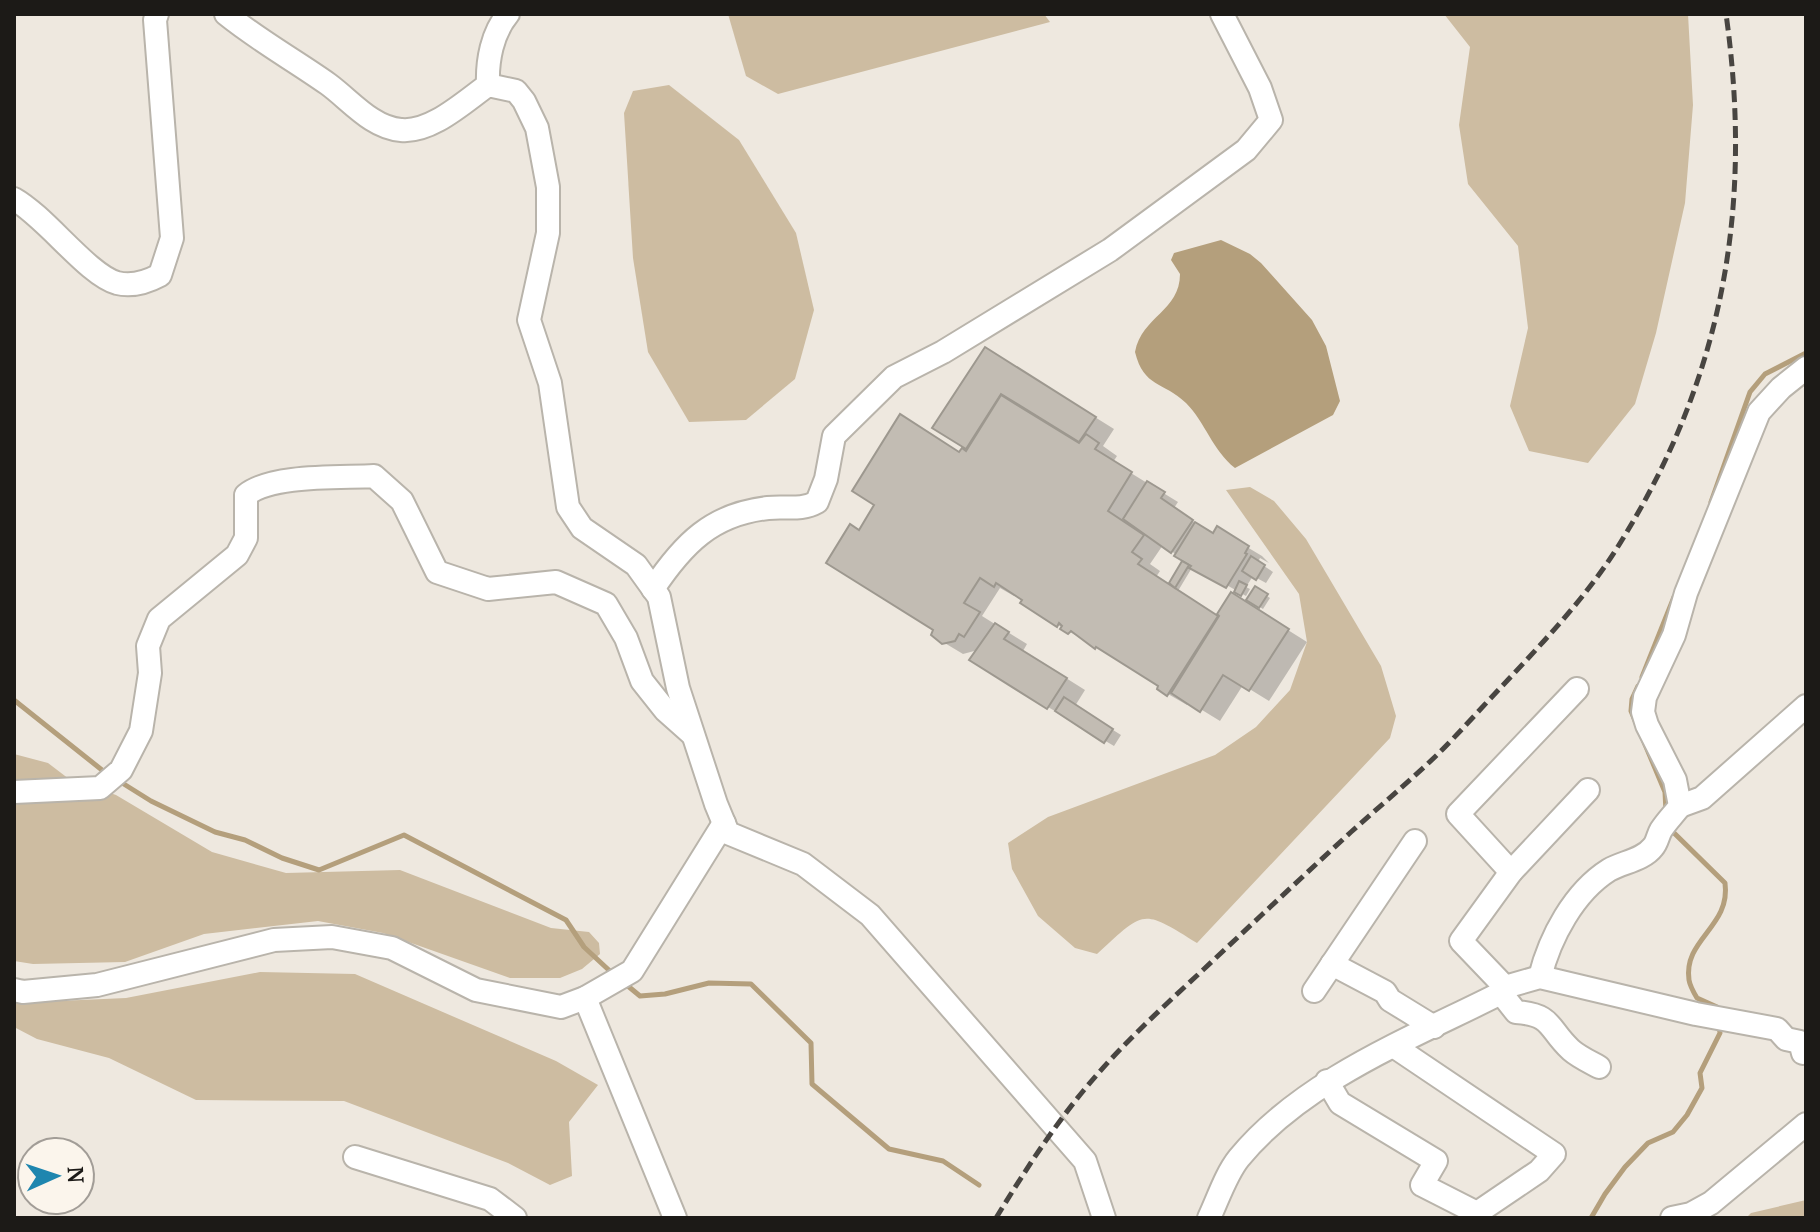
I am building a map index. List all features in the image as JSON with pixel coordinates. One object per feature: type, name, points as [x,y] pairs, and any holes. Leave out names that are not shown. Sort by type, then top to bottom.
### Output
[{"type":"street","points":[[14,199],[29,208],[93,268],[117,283],[143,283],[160,275],[172,238],[157,14]]},
{"type":"street","points":[[226,14],[258,40],[327,84],[378,124],[401,130],[422,127],[488,85],[516,91],[524,101],[537,128],[548,187],[548,233],[529,320],[550,383],[568,507],[582,528],[636,565],[659,597],[678,688],[728,833],[803,864],[870,915],[1085,1161],[1104,1218]]},
{"type":"street","points":[[488,85],[487,62],[501,22],[508,14]]},
{"type":"street","points":[[653,589],[675,557],[711,524],[750,511],[806,508],[817,502],[826,479],[834,436],[894,377],[954,346],[1110,250],[1246,150],[1271,120],[1260,88],[1222,14]]},
{"type":"street","points":[[1673,815],[1675,780],[1647,725],[1643,712],[1645,697],[1674,635],[1686,593],[1759,412],[1781,388],[1806,368]]},
{"type":"street","points":[[14,792],[100,788],[121,770],[141,731],[150,673],[148,646],[159,619],[237,555],[246,538],[246,495],[255,487],[298,480],[374,476],[402,501],[437,572],[488,589],[556,582],[606,604],[626,638],[642,681],[665,710],[693,735]]},
{"type":"street","points":[[1511,872],[1458,814],[1577,689]]},
{"type":"street","points":[[1540,977],[1546,953],[1578,899],[1608,871],[1641,857],[1653,847],[1673,815],[1702,798],[1806,706]]},
{"type":"street","points":[[1588,790],[1511,872],[1461,941],[1503,990],[1516,1012],[1536,1014],[1546,1020],[1572,1051],[1599,1067]]},
{"type":"street","points":[[14,990],[23,992],[97,985],[274,940],[332,937],[392,948],[476,990],[561,1007],[585,998],[632,971],[724,823]]},
{"type":"street","points":[[1314,991],[1415,841]]},
{"type":"street","points":[[1332,964],[1385,992],[1390,1000],[1434,1027]]},
{"type":"street","points":[[1209,1218],[1237,1160],[1265,1132],[1327,1081],[1503,990],[1540,977],[1696,1014],[1777,1029],[1786,1039],[1804,1048]]},
{"type":"street","points":[[585,998],[675,1218]]},
{"type":"street","points":[[1327,1081],[1340,1103],[1436,1161],[1422,1185],[1477,1213],[1539,1171],[1554,1154],[1395,1047]]},
{"type":"street","points":[[1672,1218],[1691,1214],[1711,1203],[1806,1124]]},
{"type":"street","points":[[355,1157],[490,1199],[515,1218]]},
{"type":"shaded area","points":[[728,14],[1044,14],[1050,22],[778,94],[746,76]]},
{"type":"shaded area","points":[[1444,14],[1688,14],[1693,105],[1685,203],[1656,333],[1635,404],[1588,463],[1529,451],[1510,406],[1528,328],[1518,246],[1468,184],[1459,125],[1470,47]]},
{"type":"shaded area","points":[[669,85],[739,140],[796,233],[814,310],[795,379],[746,420],[689,422],[648,352],[633,258],[624,113],[633,91]]},
{"type":"shaded area","points":[[1221,240],[1261,263],[1312,320],[1326,346],[1340,401],[1333,415],[1235,468],[1186,403],[1149,378],[1135,352],[1145,330],[1174,297],[1180,274],[1171,260],[1174,253]]},
{"type":"shaded area","points":[[1250,487],[1274,501],[1306,539],[1381,666],[1396,716],[1390,738],[1197,943],[1153,919],[1144,919],[1125,929],[1097,954],[1075,948],[1038,916],[1012,869],[1008,843],[1048,817],[1215,755],[1256,727],[1290,690],[1307,642],[1299,594],[1226,490]]},
{"type":"shaded area","points":[[14,754],[48,763],[69,779],[116,795],[212,852],[286,873],[400,870],[551,928],[589,932],[599,943],[600,954],[582,969],[560,978],[510,978],[383,933],[318,921],[204,934],[125,962],[33,964],[14,961]]},
{"type":"shaded area","points":[[260,972],[355,974],[556,1061],[598,1085],[569,1122],[572,1176],[550,1185],[508,1163],[344,1101],[196,1100],[109,1058],[37,1039],[14,1027],[14,1003],[126,998]]},
{"type":"shaded area","points":[[1806,1200],[1806,1218],[1746,1218],[1751,1213]]},
{"type":"building","points":[[985,347],[1096,417],[1079,442],[1001,394],[966,449],[932,428]]},
{"type":"building","points":[[1001,395],[1079,443],[1086,434],[1099,443],[1095,449],[1132,472],[1108,511],[1144,535],[1132,552],[1142,559],[1138,564],[1218,616],[1167,696],[1157,689],[1158,686],[1071,631],[1068,634],[1060,629],[1062,626],[1059,623],[1057,627],[1020,603],[1022,600],[996,583],[994,587],[980,578],[964,603],[980,612],[964,637],[959,634],[955,641],[942,644],[931,635],[933,630],[826,563],[850,524],[859,530],[874,505],[852,491],[900,414],[959,452],[962,448],[966,451]]},
{"type":"building","points":[[1147,481],[1165,492],[1161,498],[1193,520],[1171,553],[1123,519]]},
{"type":"building","points":[[1195,522],[1213,533],[1217,526],[1249,546],[1226,588],[1174,556]]},
{"type":"building","points":[[1251,556],[1265,565],[1256,580],[1242,571]]},
{"type":"building","points":[[1182,561],[1189,565],[1175,588],[1169,583]]},
{"type":"building","points":[[1239,581],[1247,585],[1241,596],[1234,592]]},
{"type":"building","points":[[1255,586],[1268,594],[1259,608],[1246,600]]},
{"type":"building","points":[[1231,592],[1289,629],[1249,691],[1223,675],[1200,712],[1171,693]]},
{"type":"building","points":[[995,623],[1009,632],[1004,639],[1067,678],[1047,709],[969,660]]},
{"type":"building","points":[[1064,697],[1113,729],[1104,743],[1055,711]]},
{"type":"waterway","points":[[1711,502],[1750,392],[1765,374],[1806,353]]},
{"type":"waterway","points":[[1642,677],[1674,597]]},
{"type":"waterway","points":[[1638,686],[1631,711],[1665,792],[1666,812]]},
{"type":"waterway","points":[[14,700],[107,774]]},
{"type":"waterway","points":[[119,781],[151,801],[215,832],[245,840],[282,858],[319,870],[404,835],[566,920],[584,947],[612,973]]},
{"type":"waterway","points":[[1670,829],[1725,883],[1721,911],[1699,943],[1689,966],[1690,982],[1697,998],[1717,1007],[1717,1011]]},
{"type":"waterway","points":[[623,982],[640,996],[665,994],[709,983],[751,984],[811,1043],[812,1084],[889,1149],[943,1161],[979,1185]]},
{"type":"waterway","points":[[1591,1218],[1625,1167],[1648,1143],[1673,1132],[1687,1115],[1702,1088],[1700,1073],[1720,1033],[1719,1025]]},
{"type":"railway","points":[[996,1218],[1060,1121],[1112,1058],[1277,900],[1439,753],[1567,614],[1622,540],[1657,478],[1685,415],[1707,351],[1722,286],[1732,221],[1735,153],[1726,14]]}]
